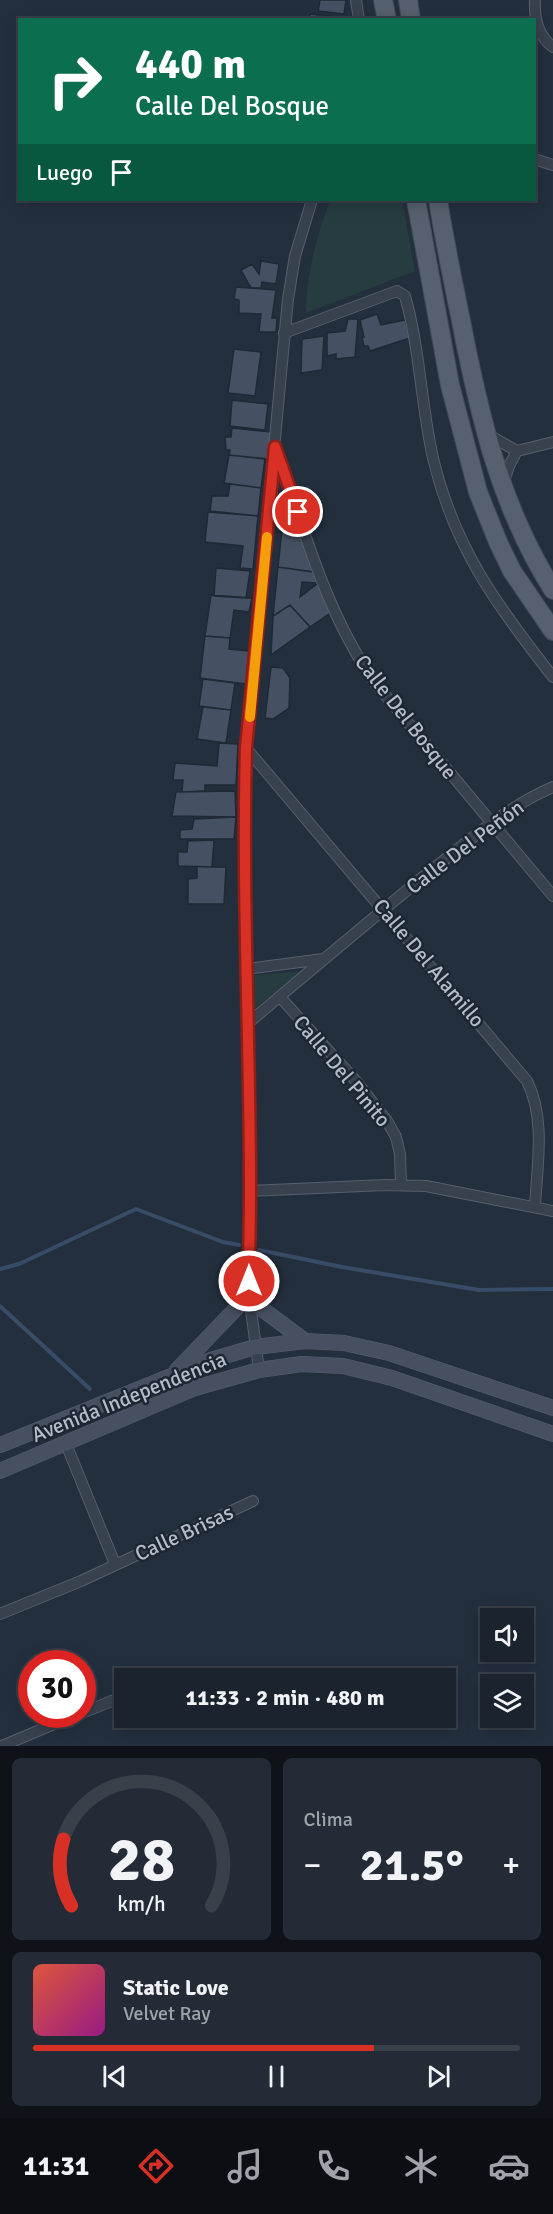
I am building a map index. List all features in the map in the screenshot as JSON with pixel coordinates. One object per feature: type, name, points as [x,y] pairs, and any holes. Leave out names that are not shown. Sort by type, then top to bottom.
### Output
[{"type":"main road","points":[[383,0],[387,18]]},
{"type":"main road","points":[[408,0],[411,18]]},
{"type":"main road","points":[[416,201],[450,385],[478,492],[512,571],[553,631]]},
{"type":"main road","points":[[438,201],[471,376],[485,432],[502,488],[527,543],[553,590]]},
{"type":"main road","points":[[174,1373],[250,1297],[272,1318],[305,1341]]},
{"type":"main road","name":"Avenida Independencia","points":[[0,1445],[211,1360],[255,1347],[305,1341],[344,1343],[378,1350],[553,1408]]},
{"type":"main road","name":"Avenida Independencia","points":[[0,1471],[195,1388],[224,1378],[283,1365],[322,1364],[366,1371],[553,1434]]},
{"type":"street","points":[[356,0],[359,18]]},
{"type":"street","points":[[535,0],[539,30],[542,37],[553,47]]},
{"type":"street","points":[[536,160],[553,165]]},
{"type":"street","points":[[259,1370],[250,1297],[248,1024],[244,877],[246,748],[284,333],[295,256],[312,201]]},
{"type":"street","points":[[284,333],[397,291],[405,296],[433,457],[447,507],[486,588],[553,677]]},
{"type":"street","points":[[485,432],[517,451],[553,442]]},
{"type":"street","name":"Calle Del Bosque","points":[[275,447],[328,598],[350,644],[375,683],[553,896]]},
{"type":"street","points":[[502,488],[517,451]]},
{"type":"street","name":"Calle Del Alamillo","points":[[246,748],[527,1081],[538,1110],[535,1207]]},
{"type":"street","name":"Calle Del Peñón","points":[[248,1024],[384,909],[491,823],[516,806],[553,787]]},
{"type":"street","points":[[246,969],[325,959]]},
{"type":"street","name":"Calle Del Pinito","points":[[280,997],[356,1080],[387,1121],[396,1137],[400,1154],[400,1184]]},
{"type":"street","points":[[250,1191],[400,1184],[447,1189],[553,1211]]},
{"type":"street","points":[[66,1444],[115,1564]]},
{"type":"street","name":"Calle Brisas","points":[[0,1614],[81,1581],[253,1501]]},
{"type":"street","points":[[96,1707],[114,1700]]},
{"type":"street","points":[[2,1746],[46,1728]]},
{"type":"green space","points":[[330,201],[402,201],[415,271],[306,313],[313,255]]},
{"type":"green space","points":[[302,971],[255,1008],[255,975]]},
{"type":"building","points":[[320,0],[346,0],[344,14],[318,11]]},
{"type":"building","points":[[310,14],[341,18],[309,18]]},
{"type":"building","points":[[261,261],[279,264],[276,284],[262,282],[261,288],[251,288],[241,270],[252,264],[259,274]]},
{"type":"building","points":[[236,287],[276,290],[272,318],[277,318],[276,332],[259,332],[261,314],[239,313],[239,300],[234,299]]},
{"type":"building","points":[[377,314],[381,325],[405,320],[410,338],[370,351],[368,346],[364,346],[360,320]]},
{"type":"building","points":[[348,319],[358,319],[355,357],[336,359],[336,354],[327,356],[327,333],[345,331]]},
{"type":"building","points":[[324,336],[322,370],[301,373],[302,339]]},
{"type":"building","points":[[234,349],[261,352],[255,396],[228,393]]},
{"type":"building","points":[[232,400],[268,404],[265,430],[230,426]]},
{"type":"building","points":[[232,428],[271,432],[268,459],[229,455],[230,450],[226,450],[225,437],[231,437]]},
{"type":"building","points":[[229,455],[265,459],[261,488],[224,483]]},
{"type":"building","points":[[230,484],[261,488],[258,516],[210,511],[212,496],[228,496]]},
{"type":"building","points":[[208,512],[258,516],[253,569],[240,568],[243,546],[205,542]]},
{"type":"building","points":[[282,529],[300,530],[314,572],[278,567]]},
{"type":"building","points":[[278,567],[314,572],[332,612],[310,627],[290,605],[273,616]],"holes":[[[302,582],[318,583],[300,597]]]},
{"type":"building","points":[[216,568],[250,571],[246,598],[214,596]]},
{"type":"building","points":[[211,595],[252,598],[249,612],[234,610],[230,638],[205,636]]},
{"type":"building","points":[[290,605],[310,627],[271,655],[273,616]]},
{"type":"building","points":[[205,636],[230,638],[229,649],[249,651],[246,684],[200,678]]},
{"type":"building","points":[[271,667],[283,668],[290,678],[289,708],[273,719],[265,718]]},
{"type":"building","points":[[203,679],[235,683],[231,710],[199,706]]},
{"type":"building","points":[[203,707],[231,710],[226,743],[197,739]]},
{"type":"building","points":[[219,743],[238,744],[236,785],[205,785],[205,791],[182,792],[183,780],[173,780],[175,763],[217,766]]},
{"type":"building","points":[[235,791],[236,817],[172,816],[176,792]]},
{"type":"building","points":[[236,817],[234,839],[180,839],[180,830],[192,829],[194,819]]},
{"type":"building","points":[[214,840],[212,867],[178,866],[178,852],[187,852],[188,841]]},
{"type":"building","points":[[197,867],[226,867],[224,904],[188,904],[188,879],[197,878]]},
{"type":"waterway","points":[[0,1269],[19,1264],[136,1209],[223,1242],[239,1245]]},
{"type":"waterway","points":[[259,1250],[342,1267],[479,1290],[553,1289]]},
{"type":"waterway","points":[[0,1306],[90,1389]]},
{"type":"slow traffic","points":[[250,717],[267,537]]},
{"type":"route","points":[[249,1281],[248,1024],[244,877],[246,748],[275,447],[298,512]]}]
